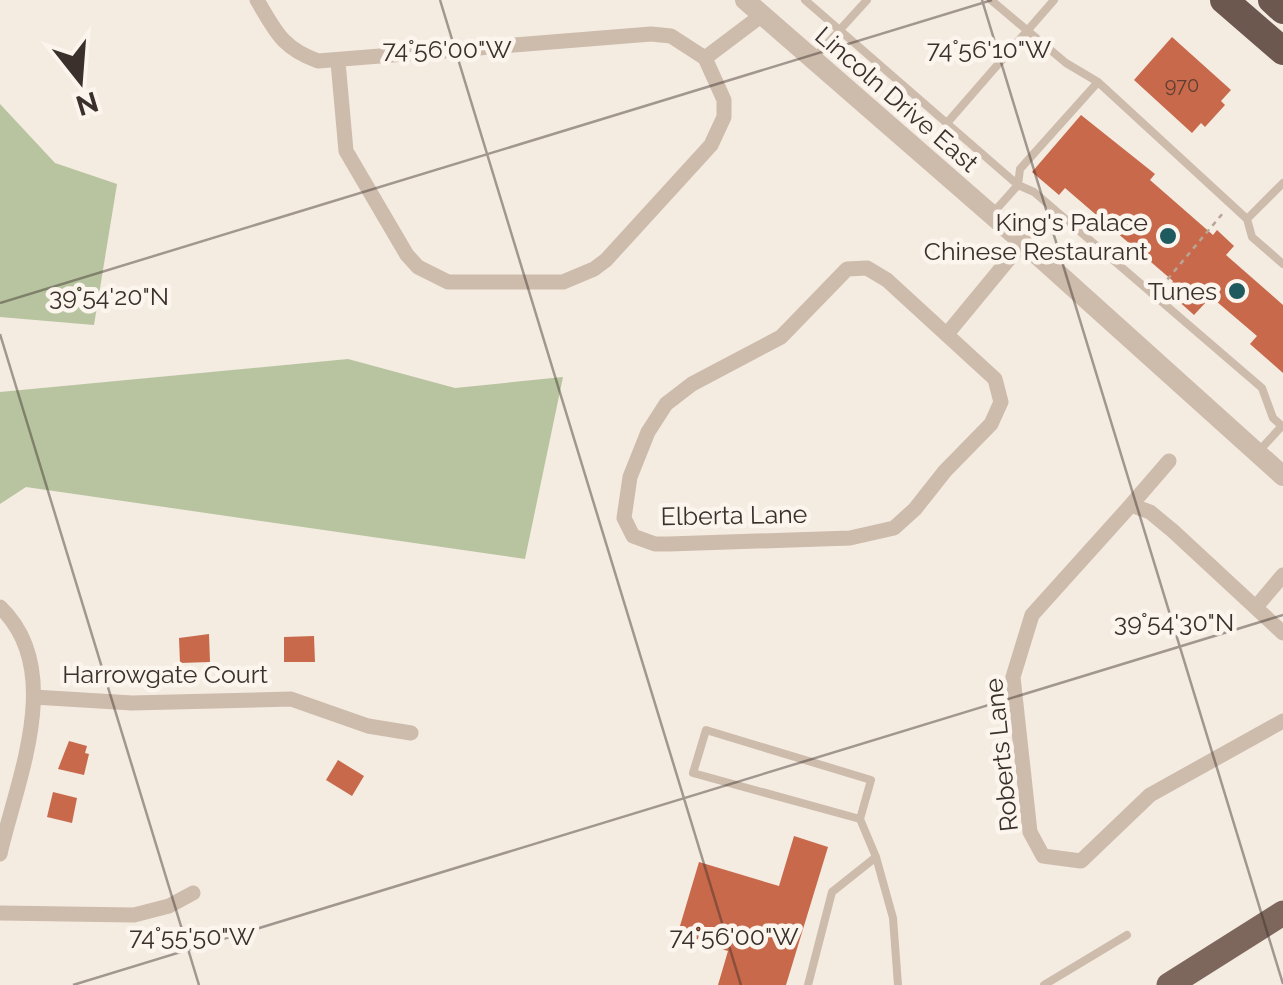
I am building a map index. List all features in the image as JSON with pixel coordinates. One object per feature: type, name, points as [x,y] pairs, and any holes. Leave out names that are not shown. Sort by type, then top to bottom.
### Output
[{"type":"highway","points":[[1224,0],[1283,51]]},
{"type":"highway","points":[[1272,0],[1283,10]]},
{"type":"main road","points":[[1170,985],[1283,913]]},
{"type":"street","points":[[257,0],[290,50],[318,61],[652,34],[671,36],[705,58],[724,100],[724,117],[711,146],[594,269],[563,282],[448,282],[418,267],[392,233],[346,151],[338,62]]},
{"type":"street","name":"Lincoln Drive East","points":[[745,0],[1283,476]]},
{"type":"street","points":[[705,58],[762,14]]},
{"type":"street","points":[[947,334],[1023,242]]},
{"type":"street","name":"Elberta Lane","points":[[868,268],[878,273],[947,334],[995,378],[1001,402],[991,424],[945,471],[916,509],[894,528],[850,538],[669,544],[643,541],[626,528],[624,506],[630,477],[648,432],[666,404],[692,384],[780,336],[847,270],[868,268]]},
{"type":"street","points":[[1169,461],[1131,505],[1150,512],[1173,531],[1283,633]]},
{"type":"street","name":"Roberts Lane","points":[[1131,505],[1032,615],[1013,676],[1030,832],[1043,856],[1081,861],[1150,794],[1283,721]]},
{"type":"street","points":[[1256,607],[1283,575]]},
{"type":"street","points":[[0,606],[25,641],[34,677],[34,698],[0,854]]},
{"type":"street","name":"Harrowgate Court","points":[[34,698],[132,703],[290,699],[368,726],[411,733]]},
{"type":"street","points":[[0,913],[134,915],[169,906],[193,893]]},
{"type":"lane","points":[[805,0],[1018,185],[1034,192],[1262,388],[1273,418],[1282,426],[1257,452]]},
{"type":"lane","points":[[814,58],[867,0]]},
{"type":"lane","points":[[990,0],[1066,63],[1098,82],[1247,219],[1252,236],[1283,264]]},
{"type":"lane","points":[[947,123],[1054,0]]},
{"type":"lane","points":[[991,214],[1018,185],[1020,169],[1098,82]]},
{"type":"lane","points":[[1247,219],[1283,183]]},
{"type":"lane","points":[[860,819],[693,773],[706,730],[871,780],[860,819],[876,857],[893,918],[898,985]]},
{"type":"lane","points":[[808,985],[832,892],[876,857]]},
{"type":"lane","points":[[1044,985],[1126,934]]},
{"type":"path","points":[[1154,295],[1231,204]]},
{"type":"green space","points":[[0,104],[55,163],[117,184],[94,325],[0,317]]},
{"type":"green space","points":[[348,359],[455,388],[563,377],[525,559],[26,487],[0,504],[0,392]]},
{"type":"building","points":[[1172,37],[1231,90],[1221,101],[1225,105],[1205,127],[1201,123],[1192,133],[1134,80]]},
{"type":"building","points":[[1081,115],[1155,174],[1150,180],[1213,235],[1217,230],[1234,246],[1226,255],[1283,305],[1283,373],[1250,344],[1257,336],[1216,301],[1207,301],[1194,315],[1166,290],[1173,281],[1065,188],[1059,195],[1032,172]]},
{"type":"building","points":[[209,634],[210,662],[180,663],[179,638]]},
{"type":"building","points":[[314,636],[315,662],[284,662],[284,637]]},
{"type":"building","points":[[69,741],[87,746],[84,775],[58,769]]},
{"type":"building","points":[[338,760],[364,776],[352,796],[326,780]]},
{"type":"building","points":[[53,792],[77,798],[72,823],[47,817]]},
{"type":"building","points":[[794,836],[828,847],[786,985],[718,985],[728,951],[677,936],[699,862],[779,886]]},
{"type":"place","name":"King's Palace Chinese Restaurant","points":[[1168,236]]},
{"type":"place","name":"Tunes","points":[[1237,291]]}]
